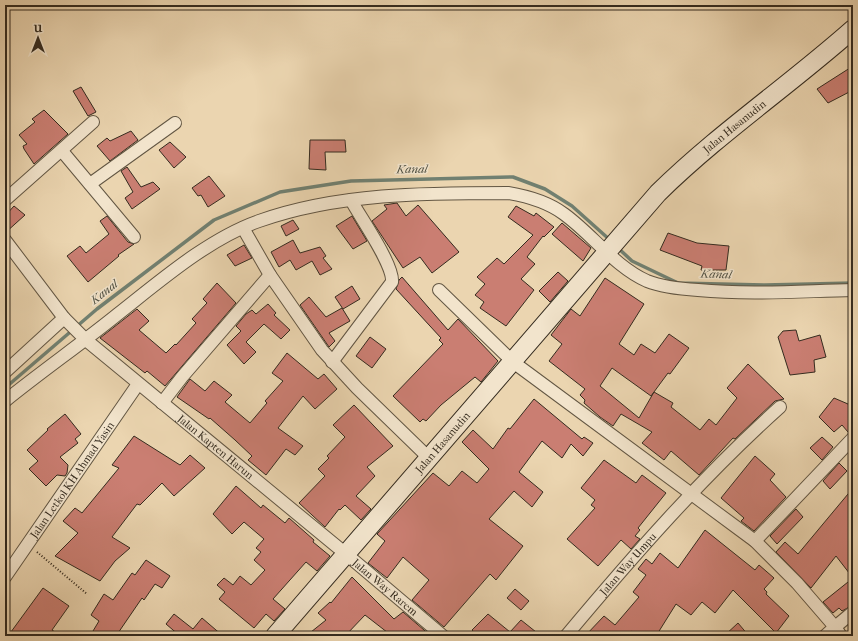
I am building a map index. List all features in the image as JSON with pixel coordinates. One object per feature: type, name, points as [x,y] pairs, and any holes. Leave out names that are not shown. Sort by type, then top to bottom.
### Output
[{"type":"main road","name":"Jalan Hasanudin","points":[[275,636],[658,193],[695,158],[817,61],[853,28]]},
{"type":"street","points":[[5,200],[94,122]]},
{"type":"street","points":[[90,184],[175,123]]},
{"type":"street","points":[[62,151],[134,237]]},
{"type":"street","points":[[5,401],[180,265],[243,228],[282,213],[350,200],[445,193],[508,193],[542,203],[564,214],[631,272],[648,281],[680,288],[717,292],[853,290]]},
{"type":"street","points":[[332,362],[392,282],[393,276],[350,200]]},
{"type":"street","points":[[243,228],[270,275],[322,350],[357,388],[429,458]]},
{"type":"street","name":"Jalan Kapten Harun","points":[[5,240],[66,320],[85,338],[162,404],[346,554]]},
{"type":"street","points":[[162,404],[182,377],[270,275]]},
{"type":"street","points":[[440,290],[513,362],[755,540],[797,583],[838,632]]},
{"type":"street","points":[[5,372],[66,320]]},
{"type":"street","name":"Jalan Letkol KH Ahmad Yasin","points":[[5,577],[138,384]]},
{"type":"street","name":"Jalan Way Umpu","points":[[566,636],[691,493],[743,440],[780,406]]},
{"type":"street","points":[[755,540],[853,438]]},
{"type":"street","name":"Jalan Way Rarem","points":[[346,554],[443,636]]},
{"type":"street","points":[[825,636],[838,632],[853,612]]},
{"type":"path","points":[[27,544],[87,594]]},
{"type":"building","points":[[853,66],[853,90],[828,103],[817,89]]},
{"type":"building","points":[[81,87],[96,112],[88,116],[73,91]]},
{"type":"building","points":[[44,110],[68,134],[34,164],[24,149],[23,146],[27,144],[19,135],[35,122],[32,119]]},
{"type":"building","points":[[131,131],[138,140],[110,161],[97,146],[107,138],[110,141]]},
{"type":"building","points":[[310,140],[345,140],[346,152],[325,152],[326,170],[309,169]]},
{"type":"building","points":[[170,142],[186,157],[174,168],[159,150]]},
{"type":"building","points":[[127,167],[141,187],[153,182],[160,189],[132,209],[125,198],[133,192],[121,171]]},
{"type":"building","points":[[209,176],[225,196],[208,207],[201,195],[198,196],[192,188]]},
{"type":"building","points":[[397,203],[406,216],[418,205],[459,252],[432,273],[420,257],[403,268],[372,221],[387,209],[384,205]]},
{"type":"building","points":[[14,206],[25,215],[5,233],[5,216]]},
{"type":"building","points":[[516,206],[534,216],[536,213],[554,227],[544,237],[543,236],[527,257],[535,264],[521,279],[534,290],[506,326],[480,308],[484,302],[475,295],[485,284],[477,277],[497,258],[504,264],[533,235],[508,217]]},
{"type":"building","points":[[107,216],[128,242],[134,244],[118,255],[119,256],[88,282],[67,256],[80,246],[86,253],[109,234],[100,221]]},
{"type":"building","points":[[352,216],[367,241],[353,249],[336,226]]},
{"type":"building","points":[[293,220],[299,229],[286,236],[281,226]]},
{"type":"building","points":[[562,223],[591,248],[583,261],[552,234]]},
{"type":"building","points":[[668,233],[697,243],[729,246],[726,270],[701,270],[702,266],[660,250]]},
{"type":"building","points":[[293,240],[300,253],[320,247],[326,256],[323,258],[332,269],[320,275],[312,261],[296,270],[290,260],[279,267],[271,252]]},
{"type":"building","points":[[244,245],[252,258],[235,266],[227,255]]},
{"type":"building","points":[[558,272],[568,281],[550,302],[539,291]]},
{"type":"building","points":[[402,277],[448,330],[458,319],[498,361],[481,382],[475,377],[441,405],[426,421],[423,419],[420,422],[393,396],[443,344],[439,340],[441,338],[396,289],[399,280]]},
{"type":"building","points":[[605,278],[644,304],[619,344],[634,355],[641,344],[655,353],[669,334],[689,348],[670,374],[668,373],[651,396],[612,368],[600,386],[639,418],[654,392],[673,403],[671,407],[700,430],[709,419],[716,425],[737,398],[727,388],[748,364],[784,399],[775,401],[735,439],[733,438],[699,475],[671,451],[664,460],[642,443],[652,432],[621,414],[613,426],[600,417],[584,403],[585,400],[580,395],[585,389],[549,361],[562,344],[551,335],[571,309],[580,316]]},
{"type":"building","points":[[217,283],[236,303],[165,386],[147,371],[145,373],[100,338],[137,309],[149,321],[139,330],[166,353],[175,344],[176,345],[196,323],[192,319],[207,303],[203,299]]},
{"type":"building","points":[[352,286],[360,299],[343,309],[335,297]]},
{"type":"building","points":[[309,297],[326,317],[342,308],[350,321],[329,333],[335,341],[329,347],[300,305]]},
{"type":"building","points":[[268,304],[276,313],[274,315],[290,330],[281,339],[264,324],[246,342],[256,352],[244,364],[227,345],[241,331],[236,326],[246,314],[252,310],[256,314]]},
{"type":"building","points":[[796,330],[799,341],[820,335],[826,357],[814,360],[815,372],[790,375],[778,337],[783,331]]},
{"type":"building","points":[[370,337],[386,349],[372,368],[356,356]]},
{"type":"building","points":[[287,353],[318,379],[324,374],[337,389],[315,409],[303,396],[278,428],[303,446],[295,455],[286,449],[266,475],[248,460],[252,456],[210,418],[209,419],[177,397],[190,379],[205,391],[214,381],[232,395],[225,402],[250,423],[267,403],[265,401],[283,381],[272,373]]},
{"type":"building","points":[[834,398],[848,404],[853,411],[853,424],[848,432],[842,425],[834,432],[819,417]]},
{"type":"building","points":[[534,399],[582,439],[584,437],[593,443],[583,456],[571,444],[562,458],[542,441],[519,472],[543,492],[532,507],[514,491],[489,519],[523,546],[496,580],[490,574],[444,627],[412,600],[429,580],[403,557],[387,578],[368,563],[385,541],[377,534],[433,473],[449,486],[462,471],[477,483],[489,469],[462,442],[473,430],[493,449],[508,428],[510,429]]},
{"type":"building","points":[[354,405],[393,446],[367,467],[375,476],[356,496],[371,509],[361,520],[345,505],[340,510],[339,509],[325,527],[299,503],[325,476],[318,469],[329,458],[327,456],[345,437],[333,425]]},
{"type":"building","points":[[65,414],[81,434],[75,439],[78,443],[60,457],[68,465],[65,476],[57,475],[46,486],[29,469],[38,461],[27,450],[48,430],[47,429]]},
{"type":"building","points":[[134,436],[180,465],[190,455],[205,468],[174,496],[162,483],[140,505],[137,504],[112,537],[130,548],[115,561],[100,581],[55,556],[78,533],[63,521],[75,508],[82,513],[119,468],[112,465]]},
{"type":"building","points":[[822,437],[833,447],[822,460],[810,448]]},
{"type":"building","points":[[755,456],[775,474],[770,480],[786,497],[754,531],[741,521],[744,518],[721,498]]},
{"type":"building","points":[[604,460],[636,483],[642,475],[666,493],[638,528],[640,530],[635,536],[640,539],[631,549],[621,540],[598,566],[567,539],[595,508],[591,505],[595,500],[581,488]]},
{"type":"building","points":[[839,463],[847,471],[830,489],[823,481]]},
{"type":"building","points":[[236,486],[261,508],[263,505],[285,523],[289,518],[314,540],[313,542],[330,556],[317,571],[306,562],[273,599],[285,609],[274,621],[266,614],[254,628],[219,599],[225,592],[217,585],[224,578],[233,585],[240,576],[251,585],[265,570],[254,560],[261,552],[256,548],[264,539],[244,522],[232,534],[213,514]]},
{"type":"building","points":[[853,488],[853,578],[836,556],[811,588],[776,552],[785,542],[798,554]]},
{"type":"building","points":[[796,509],[803,517],[777,544],[770,536]]},
{"type":"building","points":[[705,530],[755,570],[759,565],[774,578],[764,589],[767,592],[766,594],[789,616],[776,633],[733,590],[715,613],[702,602],[691,615],[676,604],[656,636],[637,636],[631,631],[627,636],[585,636],[604,616],[615,625],[639,597],[633,592],[646,575],[638,569],[646,559],[652,564],[660,553],[678,568]]},
{"type":"building","points":[[146,560],[170,576],[162,588],[155,584],[144,600],[142,598],[116,636],[90,636],[99,621],[91,615],[104,594],[113,600],[132,573],[135,575]]},
{"type":"building","points":[[352,577],[394,619],[403,612],[431,636],[392,636],[365,615],[345,636],[339,631],[334,636],[306,636],[326,620],[318,613],[330,602],[331,603]]},
{"type":"building","points":[[853,578],[853,605],[842,611],[839,608],[833,613],[823,602]]},
{"type":"building","points":[[43,588],[69,606],[52,630],[61,636],[8,636]]},
{"type":"building","points":[[515,589],[529,601],[521,610],[507,598]]},
{"type":"building","points":[[174,614],[193,629],[202,618],[223,636],[180,636],[166,624]]},
{"type":"building","points":[[488,614],[510,632],[521,620],[541,636],[478,636],[472,630]]},
{"type":"building","points":[[738,623],[749,636],[724,636]]},
{"type":"waterway","name":"Kanal","points":[[5,388],[97,309],[214,220],[280,192],[351,181],[513,177],[545,189],[572,206],[610,240]]},
{"type":"waterway","name":"Kanal","points":[[617,247],[632,261],[678,283],[765,285],[853,283]]}]
